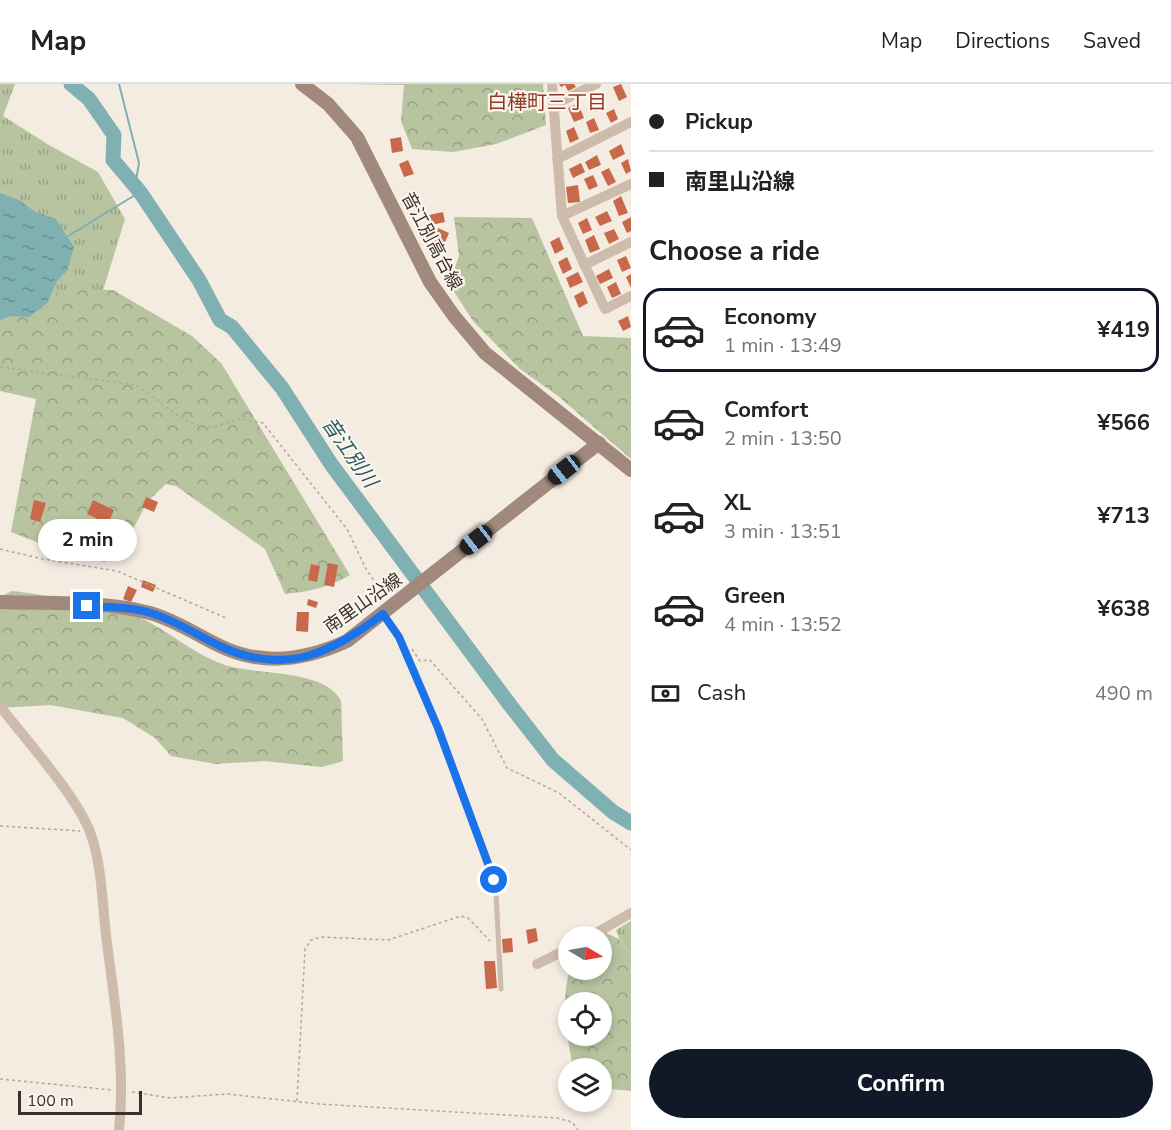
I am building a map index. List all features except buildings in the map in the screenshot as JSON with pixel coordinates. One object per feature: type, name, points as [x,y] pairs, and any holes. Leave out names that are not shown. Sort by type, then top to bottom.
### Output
[{"type":"street","name":"音江別高台線","points":[[302,84],[328,104],[357,137],[430,282],[454,316],[485,352],[631,470]]},
{"type":"street","points":[[552,84],[562,216],[605,309],[631,296]]},
{"type":"street","points":[[553,105],[596,84]]},
{"type":"street","points":[[557,159],[631,122]]},
{"type":"street","points":[[562,216],[631,184]]},
{"type":"street","points":[[584,265],[631,242]]},
{"type":"street","name":"南里山沿線","points":[[0,602],[109,607],[150,613],[178,624],[222,647],[248,656],[276,660],[302,658],[326,651],[347,641],[599,442]]},
{"type":"street","points":[[0,706],[71,800],[90,832],[101,879],[123,1091],[119,1130]]},
{"type":"street","points":[[608,926],[631,913]]},
{"type":"street","points":[[537,964],[558,954]]},
{"type":"lane","points":[[387,610],[438,728],[491,867],[496,894],[501,989]]},
{"type":"path","points":[[0,367],[136,385],[183,419],[202,427],[214,427],[240,419],[263,423],[347,529],[387,610]]},
{"type":"path","points":[[0,549],[43,560],[117,571],[226,618]]},
{"type":"path","points":[[409,644],[420,661],[430,660],[483,719],[507,768],[559,793],[631,850]]},
{"type":"path","points":[[0,826],[90,832]]},
{"type":"path","points":[[297,1102],[305,949],[311,940],[321,937],[388,940],[461,916],[468,918],[494,945],[499,942]]},
{"type":"path","points":[[0,1079],[170,1098],[227,1094],[297,1102],[557,1118],[572,1122],[578,1130]]},
{"type":"green space","points":[[0,84],[15,84],[3,116],[98,172],[125,219],[98,307],[0,357]]},
{"type":"green space","points":[[348,84],[543,84],[546,125],[496,144],[453,152],[412,149],[401,121],[404,85]]},
{"type":"green space","points":[[454,217],[532,218],[583,336],[631,338],[631,459],[558,396],[520,369],[473,321],[449,284],[459,256]]},
{"type":"green space","points":[[84,289],[113,290],[192,336],[221,363],[350,575],[319,588],[285,594],[265,549],[176,486],[166,484],[147,502],[122,551],[105,562],[72,556],[11,532],[36,399],[0,391],[0,308],[37,296]]},
{"type":"green space","points":[[12,591],[62,598],[118,611],[147,621],[202,655],[222,664],[305,678],[320,683],[333,690],[341,701],[343,761],[322,767],[264,761],[216,764],[171,756],[155,738],[123,718],[50,705],[0,708],[0,597]]},
{"type":"green space","points":[[631,921],[631,956],[616,930]]},
{"type":"green space","points":[[612,936],[619,939],[631,956],[631,1091],[612,1089],[612,1058],[571,1058],[569,1046],[612,1046],[612,992],[565,992],[567,980],[612,980]]},
{"type":"water","points":[[0,193],[21,201],[35,212],[56,219],[74,247],[67,271],[57,281],[47,303],[29,317],[11,316],[0,320]]},
{"type":"waterway","name":"音江別川","points":[[71,84],[89,99],[114,135],[113,160],[140,192],[199,280],[220,320],[232,327],[282,388],[331,464],[510,705],[553,760],[613,812],[631,823]]},
{"type":"waterway","points":[[119,84],[139,163],[135,186]]},
{"type":"waterway","points":[[65,238],[140,192]]},
{"type":"district","name":"白樺町三丁目","points":[[547,102]]},
{"type":"route","points":[[87,606],[150,613],[178,624],[222,647],[248,656],[276,660],[302,658],[326,651],[347,641],[383,614],[399,637],[438,728],[494,880]]}]
